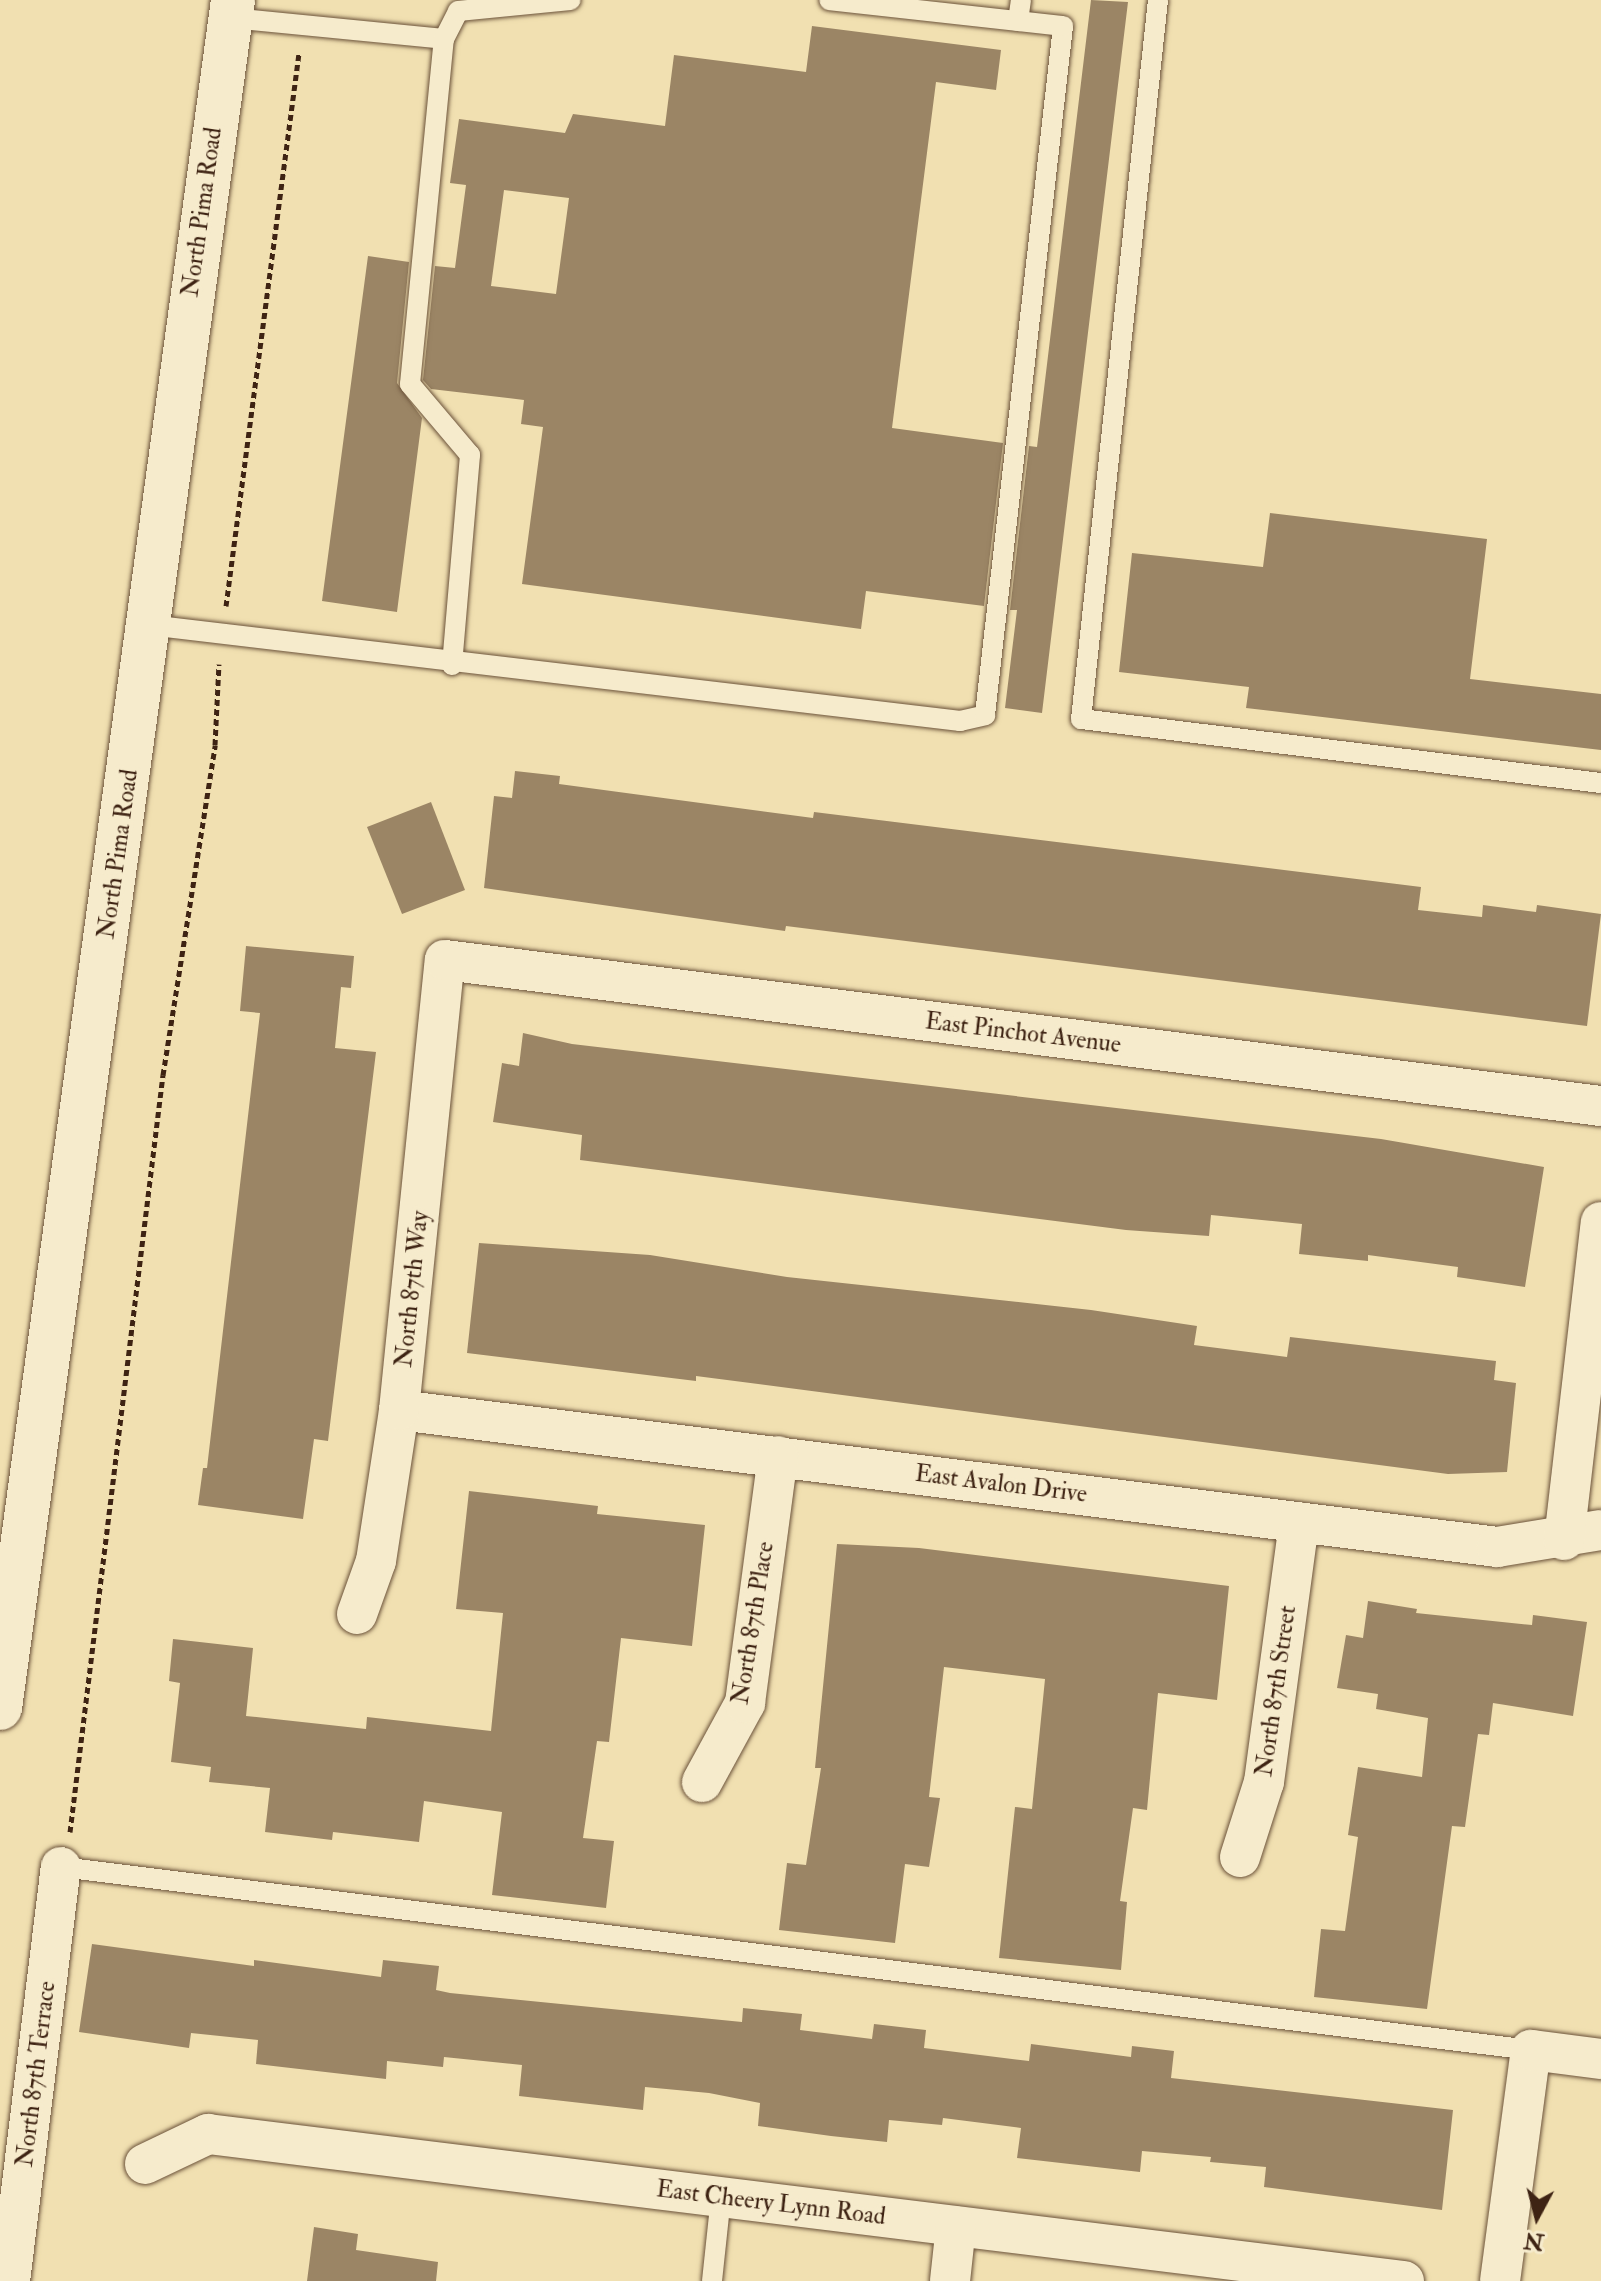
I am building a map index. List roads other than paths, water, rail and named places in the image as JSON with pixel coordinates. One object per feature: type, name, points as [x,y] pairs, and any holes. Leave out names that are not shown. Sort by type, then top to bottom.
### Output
[{"type":"main road","name":"North Pima Road","points":[[0,1708],[149,625],[178,374],[232,9]]},
{"type":"street","name":"East Pinchot Avenue","points":[[445,960],[1601,1106]]},
{"type":"street","name":"North 87th Way","points":[[357,1614],[376,1561],[399,1410],[445,960]]},
{"type":"street","points":[[1583,1535],[1601,1222]]},
{"type":"street","name":"East Avalon Drive","points":[[399,1410],[1497,1547],[1583,1535]]},
{"type":"street","name":"North 87th Place","points":[[702,1782],[745,1703],[778,1456]]},
{"type":"street","name":"North 87th Street","points":[[1240,1857],[1264,1782],[1299,1522]]},
{"type":"street","name":"North 87th Terrace","points":[[10,2281],[65,1868]]},
{"type":"street","points":[[1500,2281],[1531,2050],[1601,2059]]},
{"type":"street","name":"East Cheery Lynn Road","points":[[145,2164],[208,2134],[956,2226],[1190,2268],[1404,2281]]},
{"type":"street","points":[[950,2281],[956,2226]]},
{"type":"lane","points":[[452,665],[470,455],[410,384],[444,39],[458,11],[570,0]]},
{"type":"lane","points":[[149,625],[452,665],[960,721],[985,715],[1063,26],[829,0]]},
{"type":"lane","points":[[1018,21],[1021,0]]},
{"type":"lane","points":[[1158,0],[1081,719],[1601,783]]},
{"type":"lane","points":[[232,9],[303,26],[444,39]]},
{"type":"lane","points":[[65,1868],[1531,2050]]},
{"type":"lane","points":[[712,2281],[721,2197]]}]
